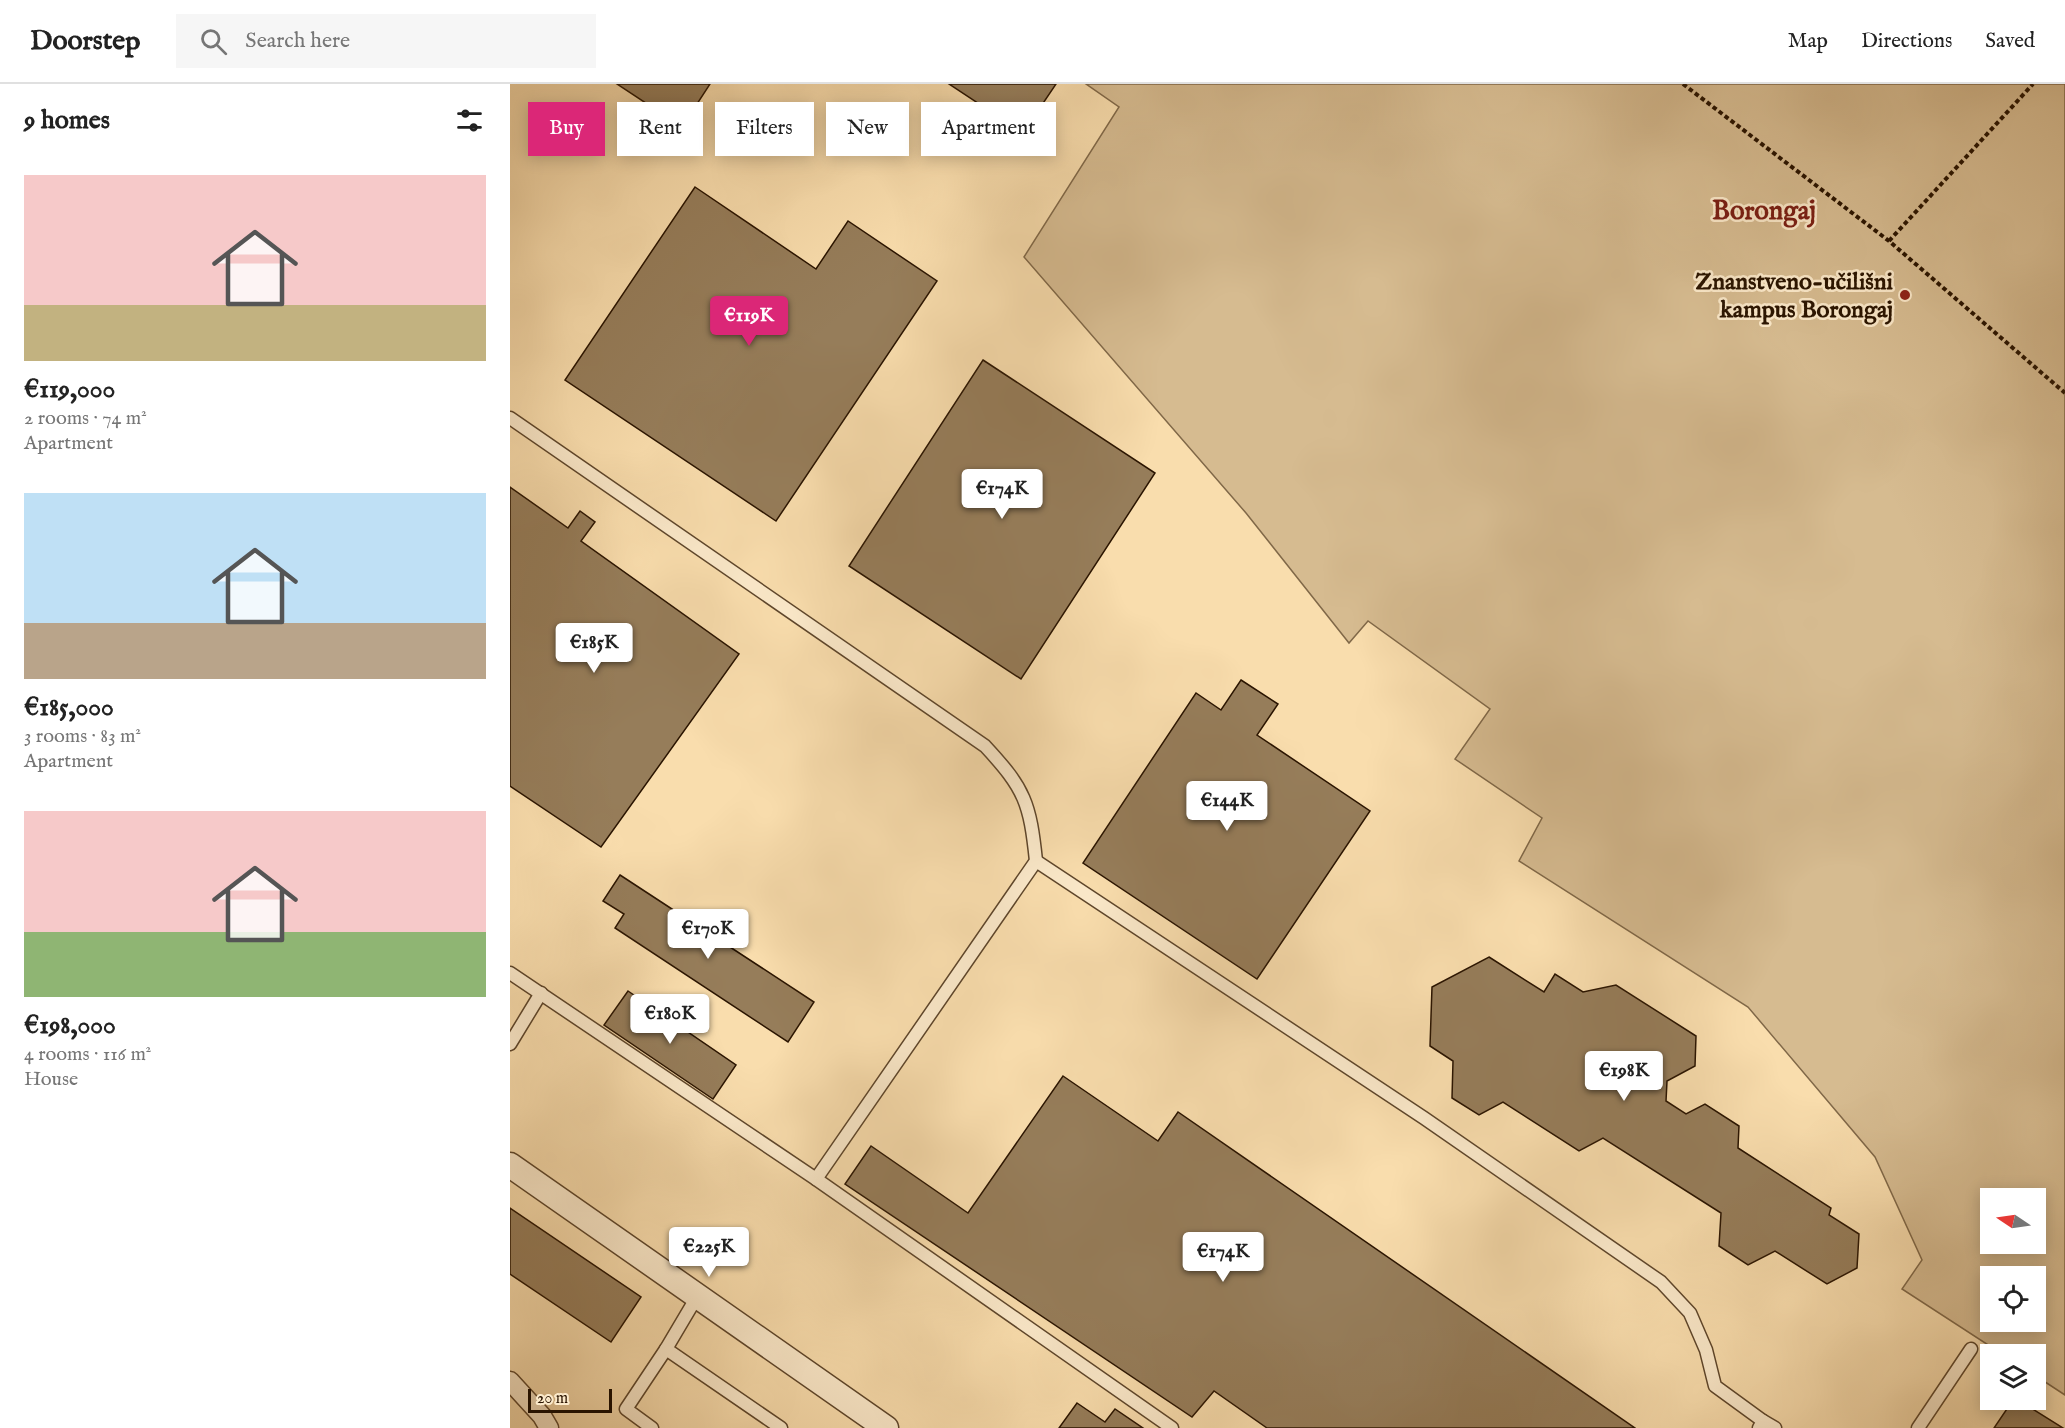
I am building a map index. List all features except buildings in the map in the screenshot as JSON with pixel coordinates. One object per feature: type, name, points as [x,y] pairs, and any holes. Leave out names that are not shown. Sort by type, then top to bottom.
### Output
[{"type":"street","points":[[510,1165],[886,1428]]},
{"type":"street","points":[[510,1381],[542,1416],[549,1428]]},
{"type":"lane","points":[[510,418],[984,746],[1010,772],[1030,812],[1036,861],[816,1179]]},
{"type":"lane","points":[[1036,861],[1424,1118],[1661,1282],[1690,1313],[1706,1350],[1715,1386],[1761,1424],[1774,1428]]},
{"type":"lane","points":[[510,973],[816,1179],[1173,1428]]},
{"type":"lane","points":[[510,1044],[541,993]]},
{"type":"lane","points":[[652,1428],[626,1409],[698,1295]]},
{"type":"lane","points":[[666,1349],[781,1428]]},
{"type":"lane","points":[[1918,1428],[1971,1349]]},
{"type":"path","points":[[1683,84],[1889,241],[2065,393]]},
{"type":"path","points":[[1889,241],[2033,84]]},
{"type":"shaded area","points":[[1086,84],[2065,84],[2065,1395],[2046,1383],[2046,1344],[1987,1344],[1902,1289],[1922,1260],[1875,1157],[1748,1007],[1519,861],[1542,818],[1455,759],[1490,709],[1368,621],[1349,643],[1246,513],[1024,257],[1119,107]]},
{"type":"place","name":"Znanstveno-učilišni kampus Borongaj","points":[[1905,295]]},
{"type":"district","name":"Borongaj","points":[[1764,210]]}]
